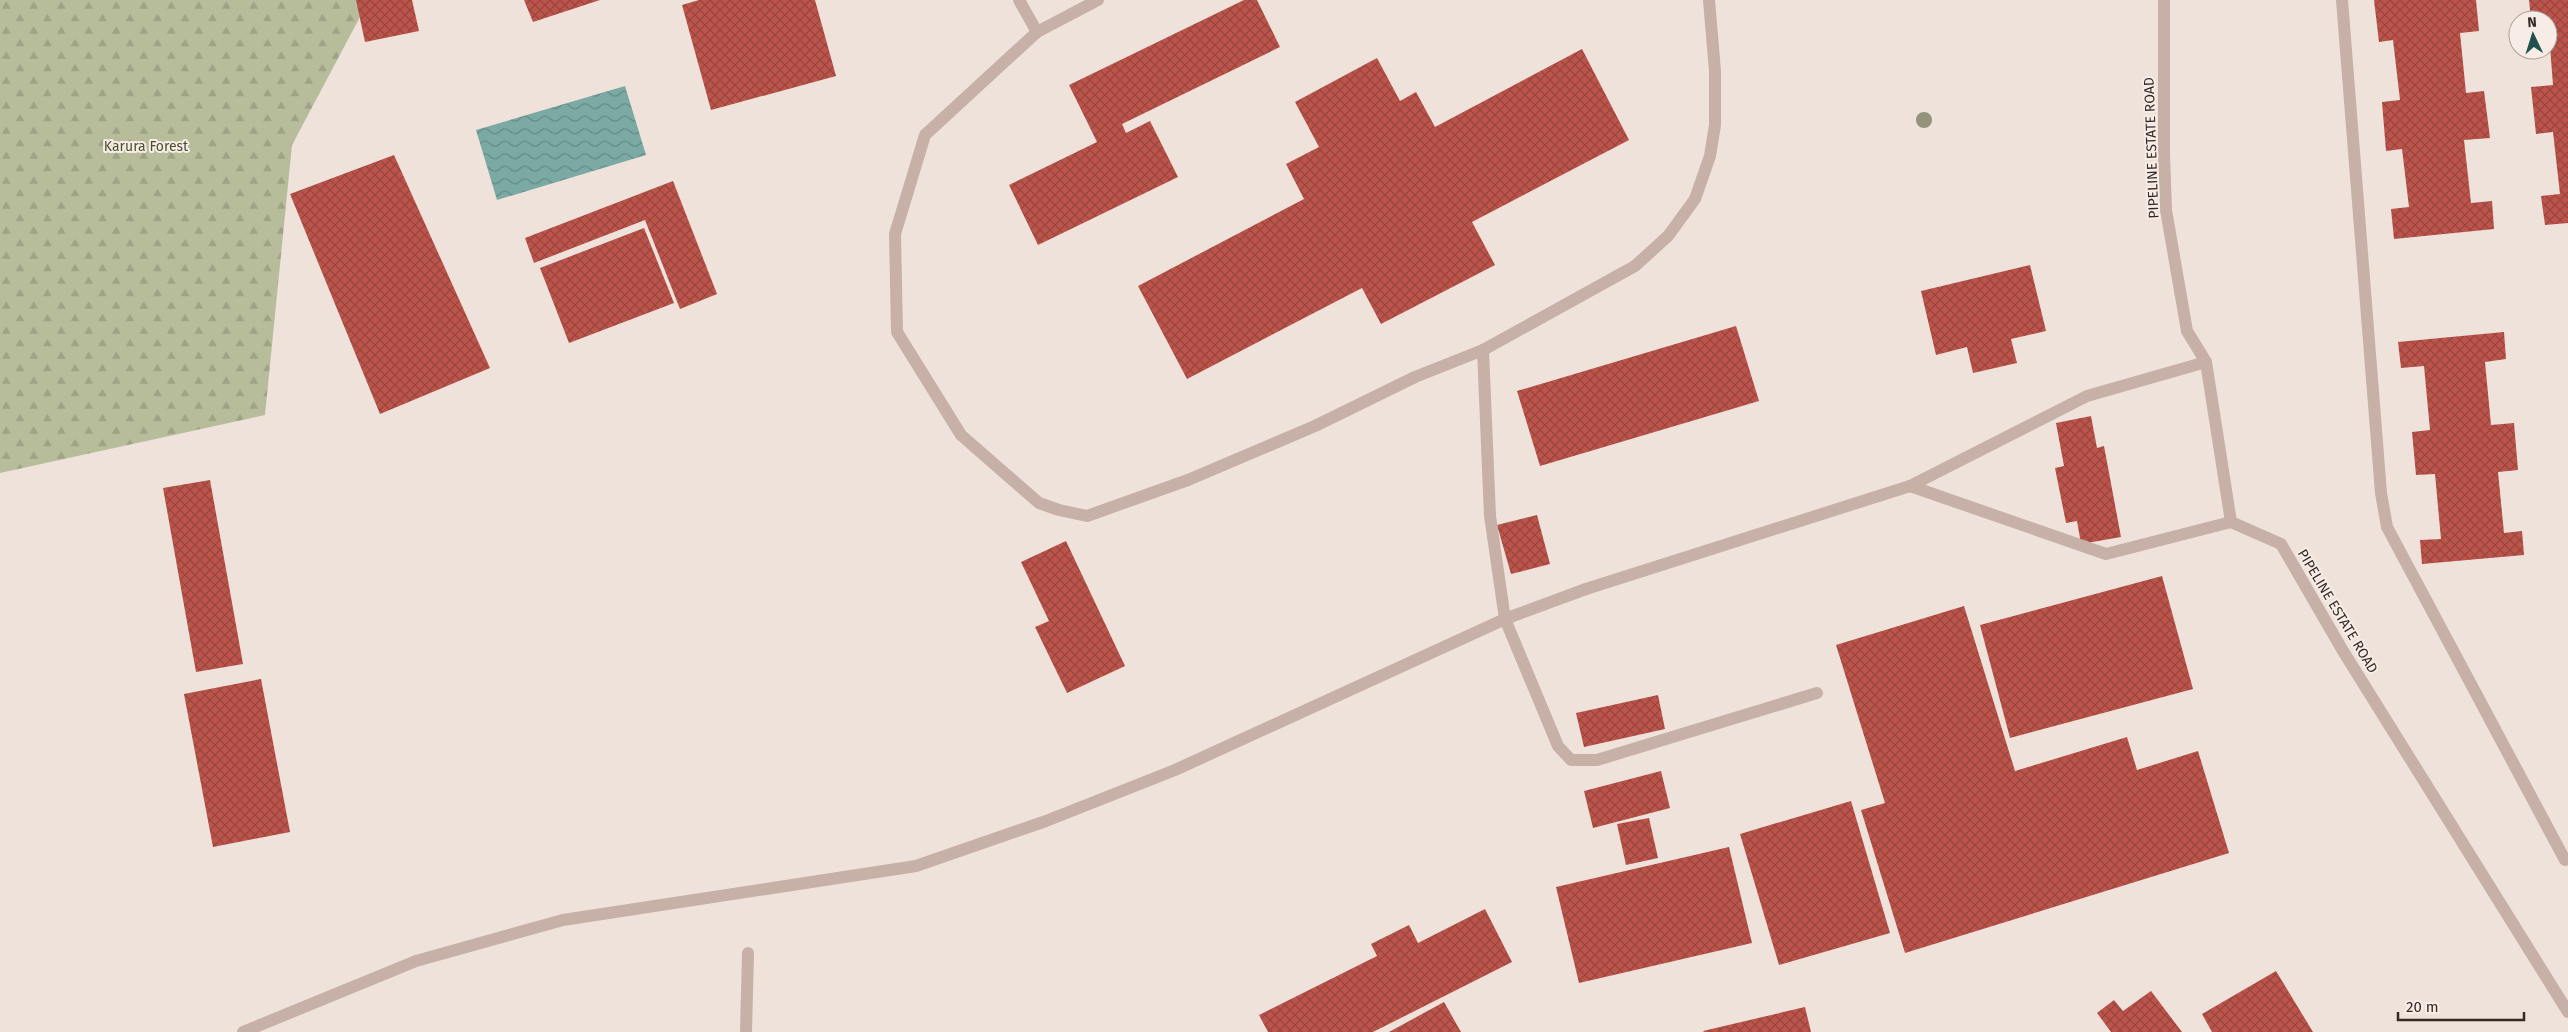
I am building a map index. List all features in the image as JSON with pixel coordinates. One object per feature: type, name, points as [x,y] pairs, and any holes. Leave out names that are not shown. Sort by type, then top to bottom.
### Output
[{"type":"street","points":[[1020,0],[1036,32]]},
{"type":"street","points":[[1098,0],[1036,32],[925,135],[895,234],[897,332],[961,435],[1039,503],[1087,516],[1188,480],[1315,426],[1415,377],[1483,350],[1635,266],[1668,236],[1695,199],[1710,156],[1715,125],[1715,71],[1709,0]]},
{"type":"street","name":"PIPELINE ESTATE ROAD","points":[[2164,0],[2166,210],[2187,331],[2206,362],[2231,522],[2281,544],[2343,651],[2568,1012]]},
{"type":"street","points":[[2342,0],[2381,493],[2387,527],[2565,860]]},
{"type":"street","points":[[1483,350],[1490,516],[1505,619],[1558,746],[1571,760],[1598,760],[1817,693]]},
{"type":"street","points":[[243,1032],[416,960],[563,920],[916,866],[1046,821],[1175,770],[1505,619],[1586,589],[1910,486],[2087,396],[2206,362]]},
{"type":"street","points":[[1910,486],[2106,554],[2231,522]]},
{"type":"street","points":[[746,1032],[748,953]]},
{"type":"green space","name":"Karura Forest","points":[[0,0],[369,0],[292,145],[265,415],[0,473]]},
{"type":"water","points":[[625,86],[646,155],[497,200],[476,130]]},
{"type":"building","points":[[356,0],[412,0],[419,31],[365,42]]},
{"type":"building","points":[[524,0],[600,0],[533,22]]},
{"type":"building","points":[[699,0],[815,0],[836,76],[711,110],[682,5]]},
{"type":"building","points":[[1244,0],[1257,0],[1280,47],[1122,124],[1126,133],[1150,121],[1178,177],[1038,245],[1009,185],[1097,142],[1069,85]]},
{"type":"building","points":[[2374,0],[2476,0],[2479,31],[2460,33],[2466,93],[2484,91],[2490,138],[2464,140],[2471,203],[2492,201],[2494,229],[2394,239],[2391,209],[2409,207],[2402,149],[2386,151],[2382,102],[2400,100],[2393,40],[2379,42]]},
{"type":"building","points":[[2529,0],[2568,0],[2568,223],[2545,225],[2541,196],[2560,194],[2553,132],[2536,134],[2531,87],[2553,85],[2551,60],[2558,60],[2558,10],[2530,10]]},
{"type":"building","points":[[1582,49],[1629,140],[1472,222],[1495,265],[1381,324],[1362,288],[1187,379],[1138,286],[1304,199],[1286,164],[1319,147],[1295,102],[1377,58],[1400,101],[1416,92],[1435,127]]},
{"type":"building","points":[[394,155],[490,368],[380,414],[290,194]]},
{"type":"building","points":[[673,181],[717,294],[680,309],[645,220],[534,263],[525,238]]},
{"type":"building","points":[[644,228],[674,303],[569,343],[540,268]]},
{"type":"building","points":[[2030,265],[2046,331],[2011,339],[2017,363],[1973,373],[1967,347],[1936,355],[1921,291]]},
{"type":"building","points":[[1736,326],[1759,401],[1540,466],[1517,391]]},
{"type":"building","points":[[2504,332],[2506,359],[2485,362],[2491,425],[2514,423],[2518,470],[2498,472],[2504,533],[2522,531],[2524,555],[2422,564],[2420,540],[2441,539],[2435,474],[2416,475],[2412,432],[2430,430],[2424,366],[2401,368],[2398,342]]},
{"type":"building","points":[[2091,416],[2097,448],[2104,446],[2121,537],[2081,544],[2077,521],[2066,523],[2055,468],[2064,466],[2056,423]]},
{"type":"building","points":[[210,480],[243,664],[196,672],[163,488]]},
{"type":"building","points":[[1537,515],[1550,564],[1511,574],[1497,525]]},
{"type":"building","points":[[1066,541],[1125,666],[1067,693],[1035,627],[1049,621],[1021,562]]},
{"type":"building","points":[[2162,576],[2193,689],[2010,738],[1980,625]]},
{"type":"building","points":[[1964,606],[2015,771],[2127,737],[2137,770],[2198,751],[2229,853],[1905,953],[1861,810],[1885,803],[1836,645]]},
{"type":"building","points":[[261,679],[290,832],[213,847],[184,694]]},
{"type":"building","points":[[1658,695],[1665,729],[1584,747],[1576,713]]},
{"type":"building","points":[[1661,771],[1670,808],[1593,828],[1584,791]]},
{"type":"building","points":[[1851,801],[1890,933],[1779,965],[1740,834]]},
{"type":"building","points":[[1649,818],[1658,858],[1626,865],[1617,824]]},
{"type":"building","points":[[1729,847],[1752,943],[1579,983],[1556,887]]},
{"type":"building","points":[[1485,909],[1512,962],[1373,1032],[1268,1032],[1259,1015],[1377,956],[1371,944],[1409,925],[1418,943]]},
{"type":"building","points":[[2276,971],[2313,1032],[2212,1032],[2202,1014]]},
{"type":"building","points":[[2151,991],[2182,1032],[2111,1032],[2097,1013],[2114,1000],[2123,1011]]},
{"type":"building","points":[[1444,1002],[1461,1032],[1389,1032]]},
{"type":"building","points":[[1805,1007],[1811,1032],[1703,1031]]}]
